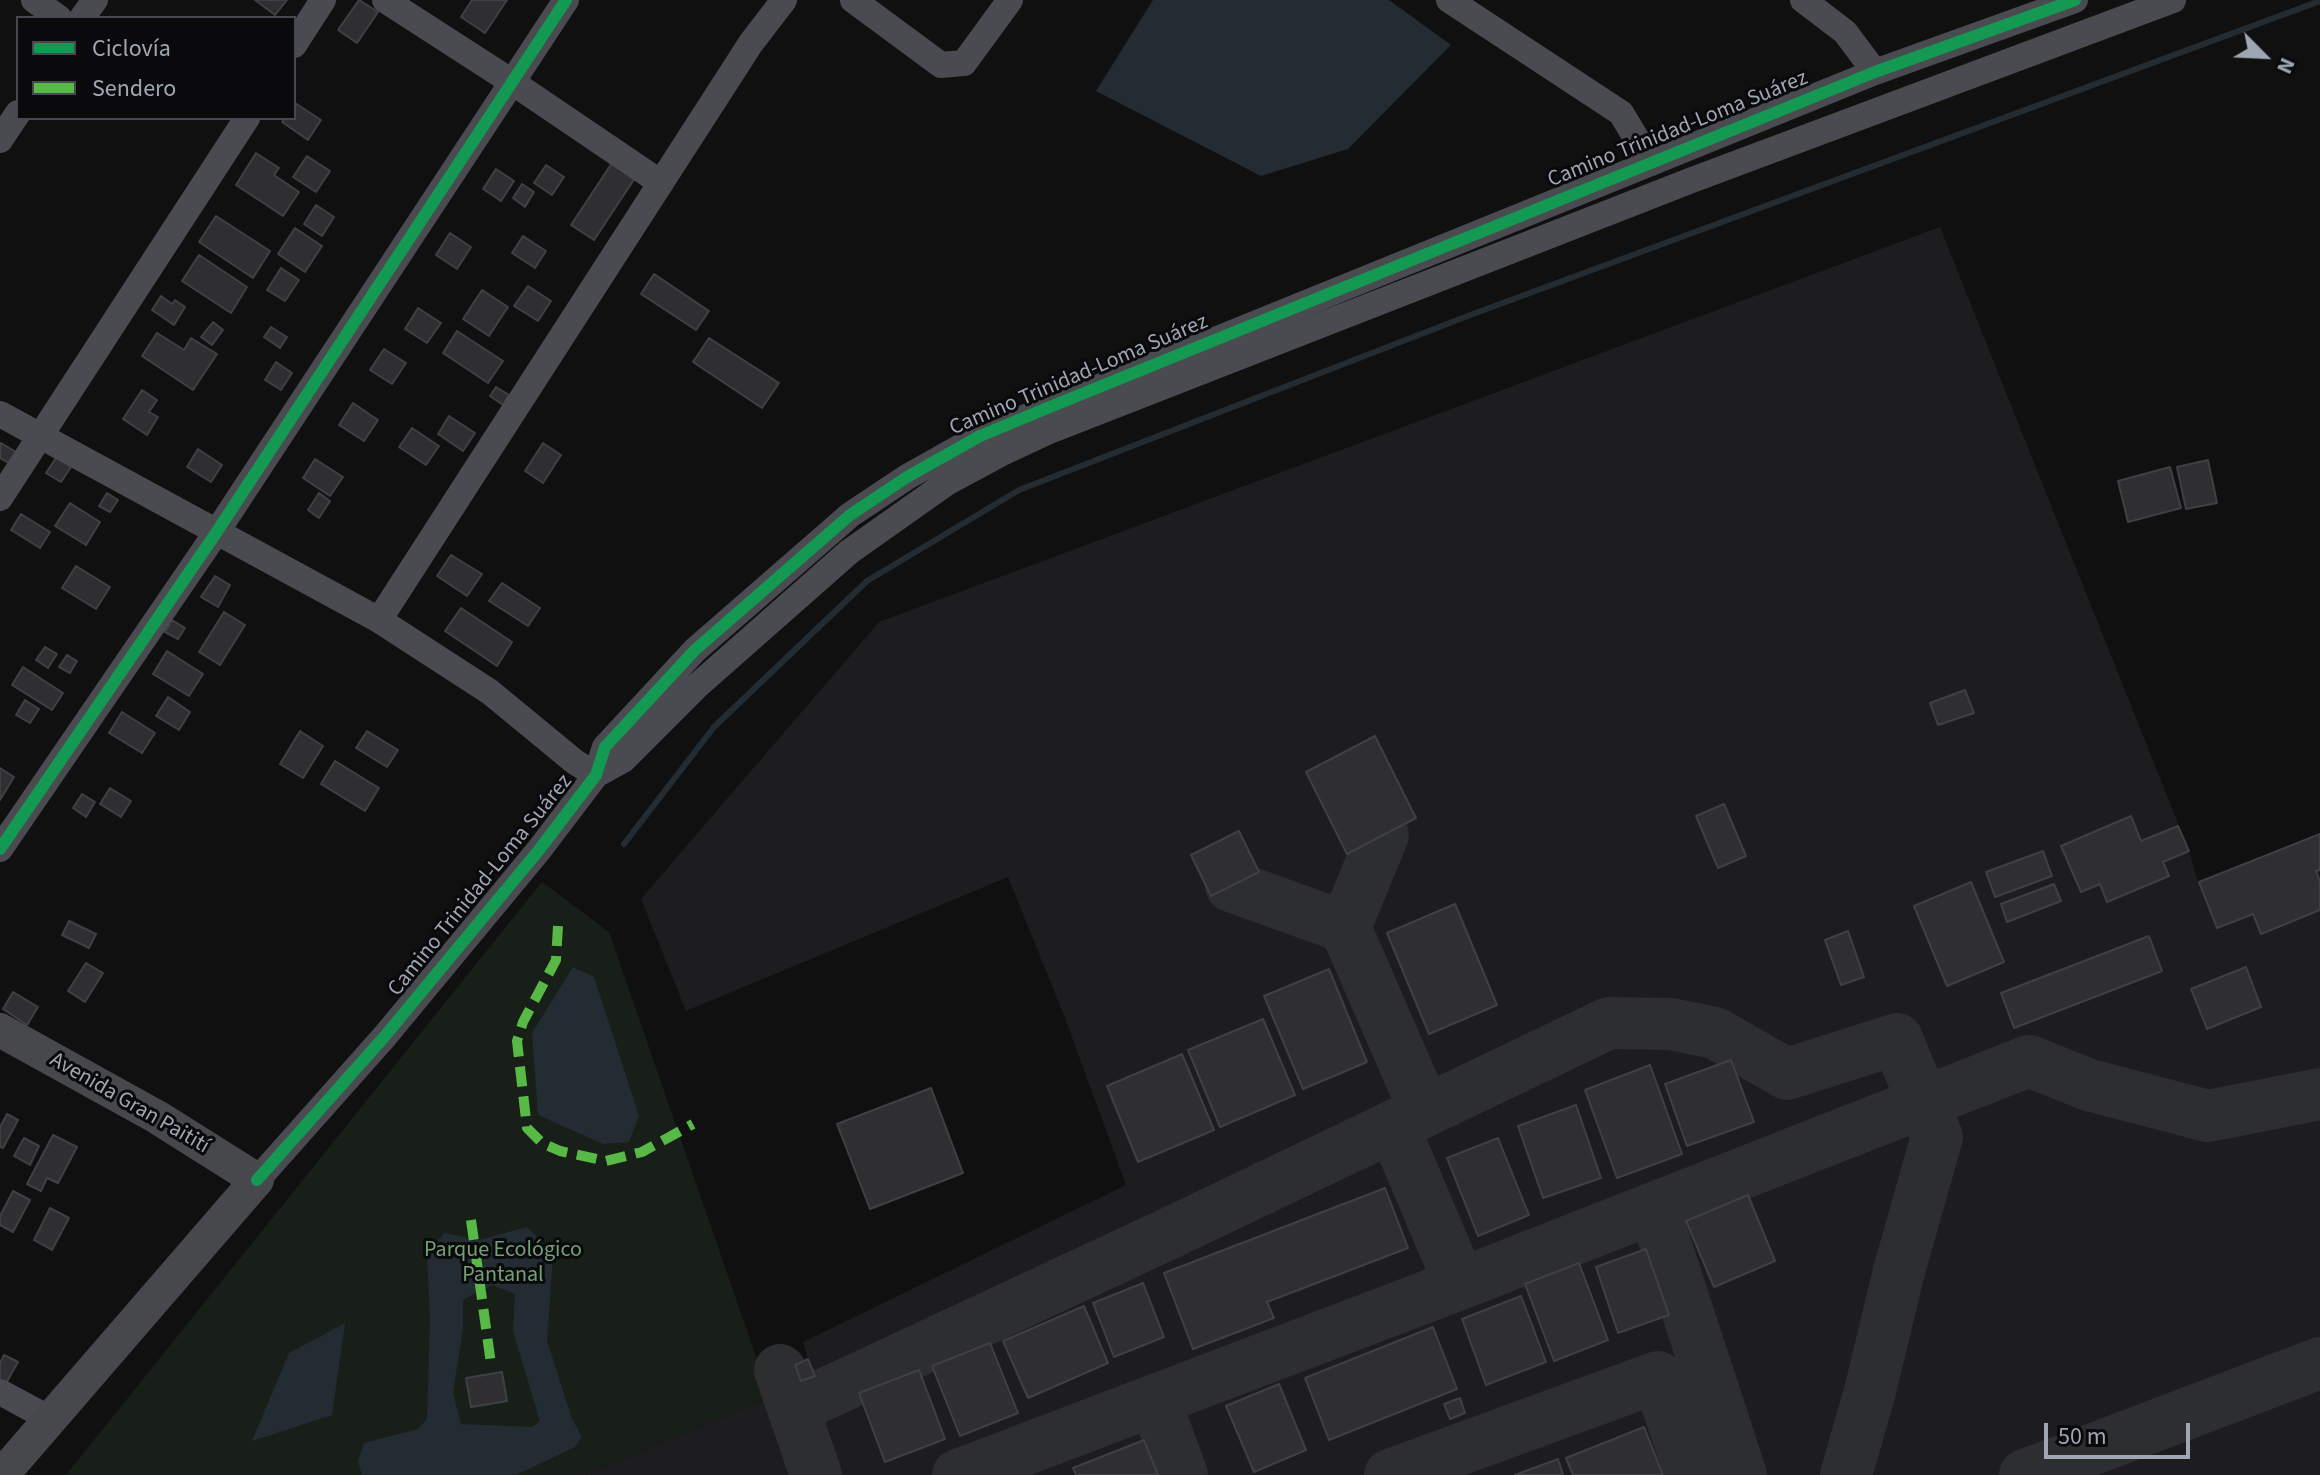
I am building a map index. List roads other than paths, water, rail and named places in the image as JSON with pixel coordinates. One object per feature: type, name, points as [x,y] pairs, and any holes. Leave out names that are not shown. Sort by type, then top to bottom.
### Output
[{"type":"main road","name":"Avenida Gran Paitití","points":[[4,1038],[157,1117],[257,1180]]},
{"type":"main road","points":[[2,1475],[257,1180]]},
{"type":"street","points":[[34,0],[56,16]]},
{"type":"street","points":[[296,42],[323,0]]},
{"type":"street","points":[[385,0],[661,183]]},
{"type":"street","points":[[0,849],[216,533],[566,0]]},
{"type":"street","points":[[379,620],[751,43],[784,0]]},
{"type":"street","points":[[853,0],[941,65],[964,63],[1010,0]]},
{"type":"street","points":[[1449,0],[1621,113],[1651,163]]},
{"type":"street","points":[[1803,0],[1845,32],[1875,72]]},
{"type":"street","name":"Camino Trinidad-Loma Suárez","points":[[257,1180],[385,1036],[539,850],[596,775],[605,747],[695,650],[850,515],[907,477],[980,436],[1875,72],[2075,0]]},
{"type":"street","name":"Camino Trinidad-Loma Suárez","points":[[596,775],[623,760],[697,686],[849,552],[948,482],[1002,453],[1047,432],[1692,180],[2173,0]]},
{"type":"street","points":[[0,140],[16,116]]},
{"type":"street","points":[[0,498],[246,120]]},
{"type":"street","points":[[0,414],[379,620],[490,692],[575,762],[596,775]]},
{"type":"street","points":[[0,1392],[50,1419]]},
{"type":"waterway","points":[[624,844],[714,727],[867,581],[1019,490],[1465,317],[2320,1]]},
{"type":"park label","name":"Parque Ecológico Pantanal","points":[[503,1264]]}]
